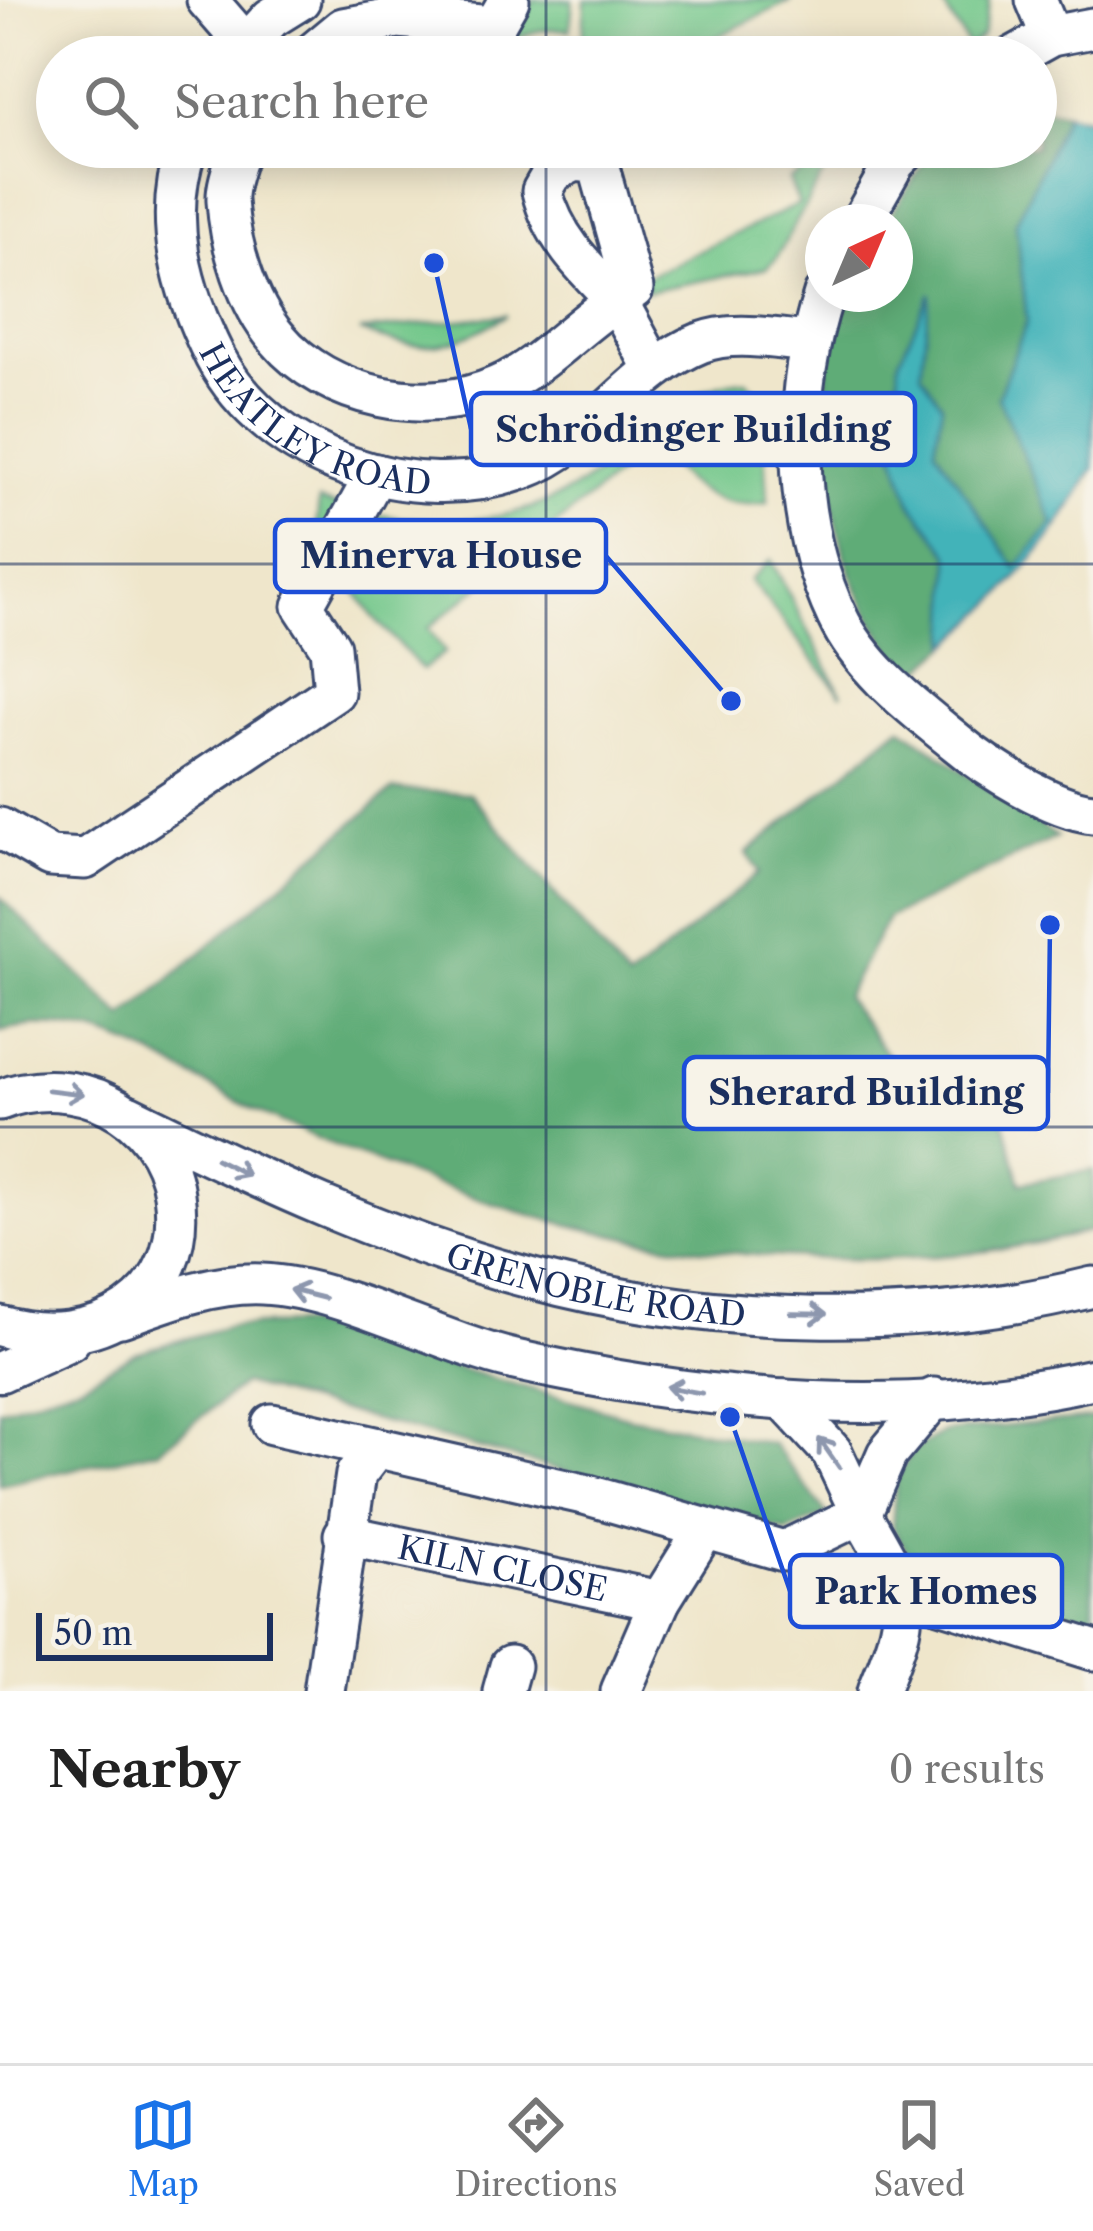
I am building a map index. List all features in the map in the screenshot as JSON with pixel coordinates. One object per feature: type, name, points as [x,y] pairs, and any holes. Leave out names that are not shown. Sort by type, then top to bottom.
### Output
[{"type":"street","points":[[207,0],[230,36]]},
{"type":"street","points":[[254,36],[271,18],[300,0]]},
{"type":"street","points":[[333,36],[343,28],[398,18],[494,26],[509,0]]},
{"type":"street","points":[[1044,18],[1093,28]]},
{"type":"street","name":"HEATLEY ROAD","points":[[184,168],[174,213],[178,262],[218,363],[248,408],[305,446],[376,474],[439,484],[525,469],[600,419],[654,369],[704,341],[738,336],[808,342]]},
{"type":"street","points":[[234,168],[226,197],[242,274],[276,338],[319,375],[365,392],[428,403],[497,387],[617,300],[654,369]]},
{"type":"street","points":[[871,204],[892,168]]},
{"type":"street","points":[[818,312],[808,342],[801,503],[837,619],[890,688],[987,767],[1093,813]]},
{"type":"street","points":[[0,828],[50,857],[85,860],[334,692],[330,647],[303,605],[376,474]]},
{"type":"street","name":"GRENOBLE ROAD","points":[[0,1100],[59,1088],[96,1096],[256,1178],[385,1229],[533,1279],[646,1300],[801,1315],[951,1312],[1093,1288]]},
{"type":"street","points":[[121,1317],[154,1284],[173,1241],[175,1194],[159,1150],[128,1114]]},
{"type":"street","points":[[0,1372],[186,1293],[262,1284],[320,1297],[511,1359],[721,1397],[934,1398],[1037,1392],[1093,1379]]},
{"type":"street","points":[[0,1326],[36,1337],[80,1335]]},
{"type":"street","points":[[272,1424],[588,1495],[784,1551],[861,1514],[886,1454],[934,1398]]},
{"type":"street","points":[[784,1400],[832,1452],[904,1591],[899,1641],[878,1691]]},
{"type":"street","points":[[325,1691],[356,1474],[376,1448]]},
{"type":"street","points":[[621,1691],[660,1601],[705,1528]]},
{"type":"street","name":"KILN CLOSE","points":[[344,1534],[660,1601]]},
{"type":"street","points":[[904,1591],[1093,1650]]},
{"type":"green space","points":[[533,0],[573,0],[570,30],[480,36],[524,20]]},
{"type":"green space","points":[[585,0],[792,0],[719,36],[583,36]]},
{"type":"green space","points":[[940,0],[990,0],[982,36],[962,36]]},
{"type":"green space","points":[[1057,111],[1066,113],[1057,133]]},
{"type":"green space","points":[[801,168],[826,168],[776,259],[766,268],[647,291],[643,278],[799,204],[789,180],[803,172]]},
{"type":"green space","points":[[921,168],[1041,168],[1016,223],[1027,321],[998,397],[1054,523],[1015,569],[935,448],[942,404],[921,373],[929,297],[899,360],[911,503],[950,554],[949,645],[914,676],[866,609],[838,530],[826,447],[828,355],[844,312],[913,312],[913,204],[898,204]]},
{"type":"green space","points":[[507,315],[469,335],[436,345],[402,343],[360,331]]},
{"type":"green space","points":[[747,380],[762,397],[768,502],[732,503],[702,493],[652,447],[428,628],[445,652],[422,670],[372,615],[316,532],[319,501],[432,521],[506,515],[542,504],[609,464],[688,398]]},
{"type":"green space","points":[[771,560],[842,695],[750,580]]},
{"type":"green space","points":[[901,727],[1057,837],[888,918],[845,997],[925,1106],[991,1074],[1021,1183],[1093,1170],[1093,1230],[1020,1246],[866,1259],[707,1250],[629,1238],[482,1200],[374,1161],[269,1117],[107,1036],[37,1025],[0,1031],[0,897],[124,1018],[392,790],[470,793],[628,981],[759,873],[747,853]]},
{"type":"green space","points":[[302,1324],[630,1417],[773,1444],[827,1514],[787,1532],[243,1384],[159,1450],[0,1485],[0,1409],[81,1384],[135,1353],[230,1326]]},
{"type":"green space","points":[[1093,1418],[1093,1635],[928,1585],[892,1527],[896,1480],[912,1451],[944,1432]]},
{"type":"water","points":[[1066,113],[1093,120],[1093,468],[1030,563],[949,645],[950,554],[911,503],[895,454],[899,360],[930,293],[921,373],[942,404],[935,448],[1016,568],[1053,523],[998,397],[1027,321],[1016,223],[1041,168],[1057,168],[1057,133]]},
{"type":"place","name":"Schrödinger Building","points":[[434,263]]},
{"type":"place","name":"Minerva House","points":[[731,701]]},
{"type":"place","name":"Sherard Building","points":[[1050,925]]},
{"type":"place","name":"Park Homes","points":[[730,1417]]}]
